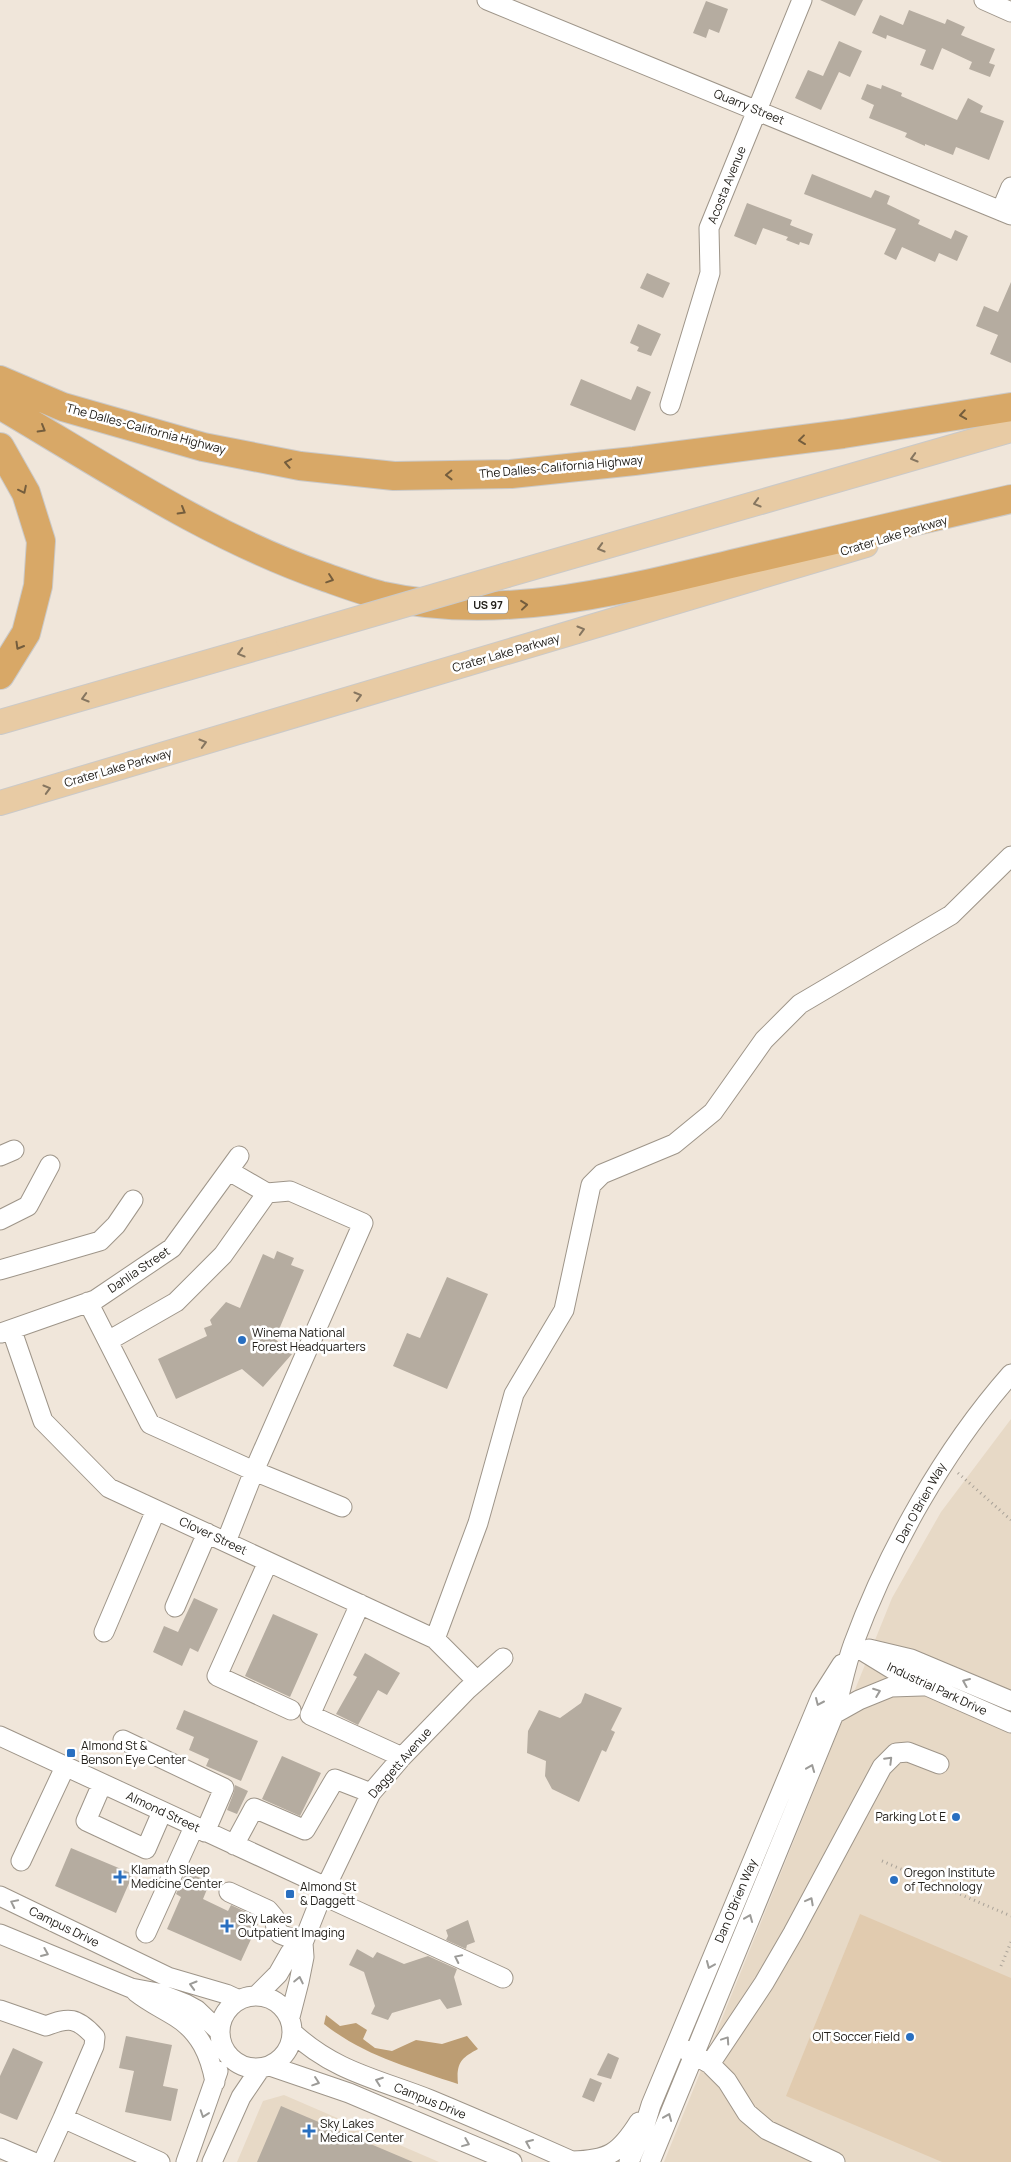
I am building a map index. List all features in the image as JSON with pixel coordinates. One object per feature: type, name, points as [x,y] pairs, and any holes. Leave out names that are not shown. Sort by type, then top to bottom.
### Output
[{"type":"highway","name":"The Dalles-California Highway","points":[[0,380],[63,407],[204,447],[300,466],[394,476],[511,474],[634,461],[843,434],[1011,407]]},
{"type":"highway","name":"US 97","points":[[0,405],[219,533],[297,567],[384,596],[455,606],[517,606],[565,600],[644,584],[1011,499]]},
{"type":"highway","points":[[0,447],[26,493],[41,541],[38,586],[26,633],[0,675]]},
{"type":"main road","points":[[0,722],[1011,430]]},
{"type":"main road","name":"Crater Lake Parkway","points":[[0,803],[640,613],[1011,499]]},
{"type":"street","name":"Quarry Street","points":[[487,0],[1006,213]]},
{"type":"street","name":"Acosta Avenue","points":[[670,404],[710,274],[709,228],[802,0]]},
{"type":"street","points":[[984,0],[1011,12]]},
{"type":"street","points":[[1006,213],[1011,187]]},
{"type":"street","points":[[435,1639],[478,1523],[514,1394],[564,1310],[591,1185],[602,1174],[674,1144],[713,1112],[764,1040],[800,1004],[951,915],[1011,856]]},
{"type":"street","name":"Dahlia Street","points":[[6,1332],[88,1302],[172,1248],[234,1163],[268,1193]]},
{"type":"street","points":[[0,1220],[28,1206],[50,1165]]},
{"type":"street","points":[[108,1341],[176,1302],[223,1256],[268,1193],[290,1192],[362,1223],[254,1471],[226,1542]]},
{"type":"street","points":[[0,1270],[100,1241],[116,1225],[133,1200]]},
{"type":"street","points":[[88,1302],[150,1424],[254,1471],[342,1507]]},
{"type":"street","name":"Clover Street","points":[[6,1332],[43,1421],[109,1488],[435,1639],[476,1681]]},
{"type":"street","name":"Dan O'Brien Way","points":[[629,2162],[644,2128],[651,2105],[685,2049],[834,1714],[853,1646],[881,1579],[911,1519],[945,1461],[1011,1374]]},
{"type":"street","points":[[104,1632],[156,1510]]},
{"type":"street","points":[[175,1607],[207,1533]]},
{"type":"street","points":[[268,1562],[217,1676],[291,1710]]},
{"type":"street","points":[[360,1604],[310,1716],[402,1757]]},
{"type":"street","name":"Dan O'Brien Way","points":[[653,2161],[685,2049],[821,1697],[853,1646]]},
{"type":"street","name":"Industrial Park Drive","points":[[853,1646],[902,1675],[1011,1723]]},
{"type":"street","name":"Industrial Park Drive","points":[[853,1646],[911,1659],[1011,1701]]},
{"type":"street","name":"Daggett Avenue","points":[[291,2024],[304,1957],[303,1943],[324,1891],[370,1793],[402,1757],[476,1681],[503,1658]]},
{"type":"street","points":[[834,1714],[859,1700],[891,1687],[925,1686]]},
{"type":"street","name":"Almond Street","points":[[0,1736],[234,1845],[503,1978]]},
{"type":"street","points":[[123,1740],[224,1788],[199,1829],[146,1932]]},
{"type":"street","points":[[710,2064],[764,1983],[793,1933],[882,1767],[896,1753],[908,1752],[939,1764]]},
{"type":"street","points":[[21,1861],[65,1767]]},
{"type":"street","points":[[234,1845],[254,1808],[305,1830],[335,1779],[370,1793]]},
{"type":"street","points":[[102,1784],[86,1821],[94,1825],[146,1849],[162,1812]]},
{"type":"street","points":[[229,1892],[268,1910],[274,1917],[276,1928],[280,1934],[303,1943]]},
{"type":"street","name":"Campus Drive","points":[[0,1896],[168,1977],[226,1994],[248,1998]]},
{"type":"street","points":[[0,1934],[131,1988],[158,1993],[186,2004],[196,2010],[220,2032]]},
{"type":"street","name":"Daggett Avenue","points":[[248,1998],[278,1974],[290,1953],[303,1943]]},
{"type":"street","points":[[131,1988],[151,2004],[176,2017],[196,2034],[212,2062],[215,2082]]},
{"type":"street","points":[[264,1997],[277,2002],[291,2024],[290,2044],[286,2052],[280,2060],[265,2067],[248,2068],[237,2063],[225,2051],[220,2032],[225,2014],[248,1998],[264,1997]]},
{"type":"street","points":[[0,2010],[46,2026],[64,2019],[74,2020],[88,2029],[95,2037],[94,2046],[43,2162]]},
{"type":"street","name":"Campus Drive","points":[[291,2024],[305,2044],[334,2064],[430,2100],[573,2162]]},
{"type":"street","points":[[685,2049],[710,2064],[727,2081],[747,2113],[767,2130],[835,2162]]},
{"type":"street","points":[[186,2162],[225,2051]]},
{"type":"street","points":[[212,2162],[242,2096],[265,2067]]},
{"type":"street","name":"Campus Drive","points":[[265,2067],[349,2093],[512,2162]]},
{"type":"street","points":[[573,2162],[597,2160],[612,2154],[632,2133],[651,2105]]},
{"type":"street","points":[[63,2118],[160,2162]]},
{"type":"street","points":[[0,2148],[33,2162]]},
{"type":"path","points":[[945,1461],[1011,1518]]},
{"type":"path","points":[[882,1861],[1011,1916]]},
{"type":"path","points":[[1001,1966],[1011,1942]]},
{"type":"shaded area","name":"Oregon Institute of Technology","points":[[1011,1419],[1011,2162],[664,2162],[892,1598],[941,1512]]},
{"type":"shaded area","name":"OIT Soccer Field","points":[[860,1914],[1011,1978],[1011,2162],[942,2162],[786,2096]]},
{"type":"shaded area","points":[[326,2015],[340,2026],[356,2023],[367,2030],[363,2039],[375,2048],[392,2051],[416,2040],[442,2044],[467,2036],[478,2049],[467,2055],[461,2062],[458,2071],[458,2084],[388,2060],[355,2044],[324,2024]]},
{"type":"shaded area","name":"Sky Lakes Medical Center","points":[[284,2095],[439,2162],[237,2162],[263,2101]]},
{"type":"building","points":[[820,0],[863,0],[855,16]]},
{"type":"building","points":[[706,1],[728,9],[719,33],[709,29],[706,38],[693,33]]},
{"type":"building","points":[[909,10],[945,24],[947,19],[965,27],[961,35],[995,49],[989,63],[995,65],[990,77],[969,69],[972,62],[942,48],[933,70],[920,65],[926,50],[887,35],[886,39],[872,33],[880,15],[903,25]]},
{"type":"building","points":[[839,41],[862,51],[850,77],[839,72],[821,110],[795,98],[808,70],[823,76]]},
{"type":"building","points":[[867,84],[881,89],[882,85],[902,93],[901,96],[957,120],[968,98],[983,106],[980,112],[1004,121],[989,160],[956,147],[953,155],[925,144],[925,146],[905,137],[907,133],[869,118],[874,105],[861,99]]},
{"type":"building","points":[[812,174],[871,198],[875,190],[890,196],[887,204],[920,220],[918,224],[951,239],[955,230],[968,236],[957,261],[939,253],[935,262],[902,247],[896,260],[884,254],[896,229],[804,194]]},
{"type":"building","points":[[747,203],[792,220],[790,225],[813,234],[809,245],[800,242],[799,245],[786,240],[788,237],[763,228],[756,245],[734,236]]},
{"type":"building","points":[[647,273],[670,283],[663,298],[640,288]]},
{"type":"building","points":[[1011,282],[1011,363],[990,354],[998,335],[976,326],[984,306],[998,312]]},
{"type":"building","points":[[638,324],[661,334],[651,356],[637,351],[639,347],[630,343]]},
{"type":"building","points":[[581,379],[631,400],[637,386],[651,392],[635,431],[570,405]]},
{"type":"building","points":[[277,1251],[294,1258],[291,1265],[304,1270],[275,1339],[292,1354],[263,1387],[242,1369],[176,1399],[158,1359],[207,1336],[204,1328],[212,1325],[210,1320],[226,1302],[240,1308],[263,1254],[274,1259]]},
{"type":"building","points":[[447,1277],[488,1294],[447,1389],[393,1366],[407,1333],[420,1338]]},
{"type":"building","points":[[194,1598],[218,1609],[198,1652],[190,1648],[182,1666],[153,1652],[164,1626],[178,1632]]},
{"type":"building","points":[[273,1614],[318,1634],[290,1697],[245,1676]]},
{"type":"building","points":[[365,1653],[400,1673],[387,1695],[378,1690],[358,1725],[336,1714],[357,1677],[353,1675]]},
{"type":"building","points":[[585,1693],[622,1708],[611,1730],[615,1732],[606,1752],[602,1750],[579,1802],[552,1789],[545,1776],[546,1761],[527,1753],[528,1731],[539,1710],[560,1718],[581,1703]]},
{"type":"building","points":[[184,1710],[258,1741],[241,1781],[206,1766],[209,1759],[189,1750],[194,1737],[176,1729]]},
{"type":"building","points":[[282,1756],[321,1773],[300,1816],[262,1799]]},
{"type":"building","points":[[235,1785],[248,1791],[237,1814],[227,1810]]},
{"type":"building","points":[[71,1848],[133,1874],[116,1913],[55,1886]]},
{"type":"building","points":[[186,1872],[210,1882],[203,1899],[228,1911],[231,1905],[248,1913],[245,1919],[258,1924],[241,1961],[167,1929],[181,1897],[176,1894]]},
{"type":"building","points":[[468,1920],[475,1942],[467,1945],[466,1949],[446,1940],[448,1936],[446,1930]]},
{"type":"building","points":[[357,1949],[373,1958],[377,1952],[404,1964],[428,1956],[457,1969],[454,1977],[462,2005],[447,2009],[440,1999],[392,2013],[388,2020],[371,2014],[375,2006],[364,1972],[349,1965]]},
{"type":"building","points":[[126,2036],[172,2045],[163,2086],[178,2089],[171,2121],[125,2112],[134,2071],[119,2068]]},
{"type":"building","points":[[13,2048],[43,2062],[17,2120],[0,2113],[0,2076]]},
{"type":"building","points":[[608,2053],[619,2058],[611,2079],[597,2075]]},
{"type":"building","points":[[590,2078],[602,2083],[594,2102],[582,2097]]},
{"type":"building","points":[[281,2106],[413,2162],[257,2162]]},
{"type":"place","name":"Winema National Forest Headquarters","points":[[242,1340]]},
{"type":"place","name":"Almond St & Benson Eye Center","points":[[71,1753]]},
{"type":"place","name":"Parking Lot E","points":[[956,1817]]},
{"type":"place","name":"Klamath Sleep Medicine Center","points":[[120,1877]]},
{"type":"place","name":"Oregon Institute of Technology","points":[[894,1880]]},
{"type":"place","name":"Almond St & Daggett","points":[[290,1894]]},
{"type":"place","name":"Sky Lakes Outpatient Imaging","points":[[227,1926]]},
{"type":"place","name":"OIT Soccer Field","points":[[910,2037]]},
{"type":"place","name":"Sky Lakes Medical Center","points":[[309,2131]]}]
